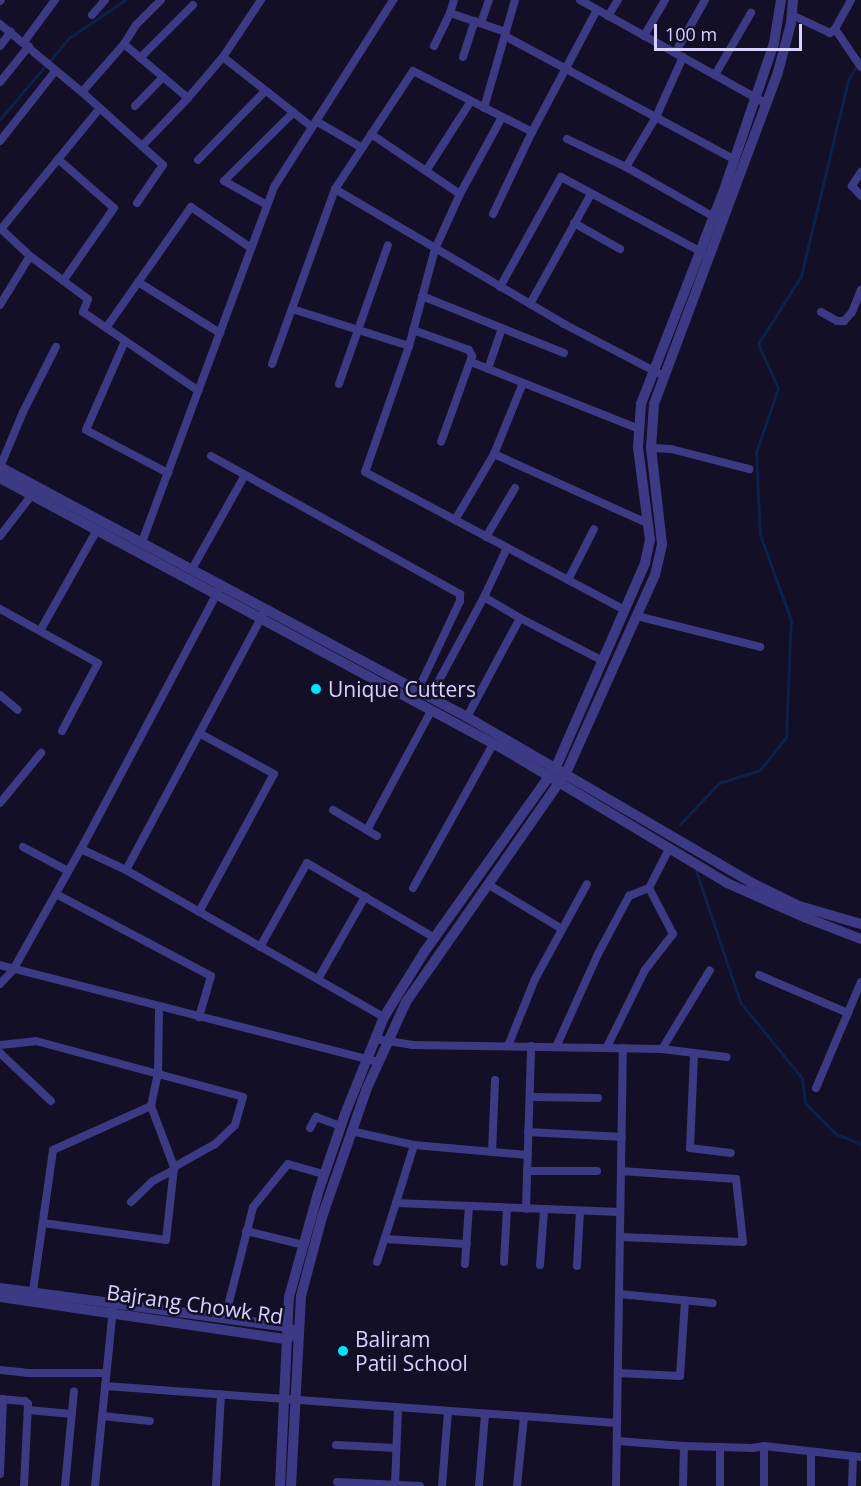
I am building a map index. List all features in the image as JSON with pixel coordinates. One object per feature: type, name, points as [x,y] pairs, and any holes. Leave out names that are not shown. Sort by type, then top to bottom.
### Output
[{"type":"street","points":[[0,82],[55,0]]},
{"type":"street","points":[[92,15],[105,0]]},
{"type":"street","points":[[82,92],[124,44],[136,25],[161,0]]},
{"type":"street","points":[[142,146],[223,57],[261,0]]},
{"type":"street","points":[[142,542],[274,187],[393,0]]},
{"type":"street","points":[[434,46],[454,0]]},
{"type":"street","points":[[463,57],[489,0]]},
{"type":"street","points":[[484,108],[515,0]]},
{"type":"street","points":[[580,0],[767,104]]},
{"type":"street","points":[[608,16],[618,0]]},
{"type":"street","points":[[644,36],[665,0]]},
{"type":"street","points":[[626,167],[656,117],[679,55],[705,0]]},
{"type":"street","points":[[291,1486],[301,1296],[322,1217],[351,1131],[406,1002],[566,773],[661,559],[662,544],[651,448],[654,404],[705,255],[714,217],[774,43],[781,0]]},
{"type":"street","points":[[280,1486],[289,1297],[340,1126],[384,1017],[435,938],[556,767],[645,563],[650,540],[638,447],[641,404],[767,104],[778,72],[792,15],[793,0]]},
{"type":"street","points":[[792,15],[826,33],[835,29],[851,0]]},
{"type":"street","points":[[140,58],[193,5]]},
{"type":"street","points":[[493,214],[532,132],[597,10]]},
{"type":"street","points":[[450,13],[506,34],[735,160]]},
{"type":"street","points":[[715,75],[751,13]]},
{"type":"street","points":[[0,24],[82,92],[163,165],[137,203]]},
{"type":"street","points":[[835,29],[860,64]]},
{"type":"street","points":[[0,46],[11,32]]},
{"type":"street","points":[[124,44],[188,98]]},
{"type":"street","points":[[223,57],[294,112],[362,148]]},
{"type":"street","points":[[0,141],[52,67]]},
{"type":"street","points":[[272,364],[335,189],[413,71],[532,132]]},
{"type":"street","points":[[135,106],[163,77]]},
{"type":"street","points":[[198,160],[265,91]]},
{"type":"street","points":[[426,171],[471,101]]},
{"type":"street","points":[[100,108],[0,228],[30,256],[88,299],[83,312],[198,391]]},
{"type":"street","points":[[267,205],[224,181],[294,112]]},
{"type":"street","points":[[502,117],[460,194],[435,249],[409,346],[364,472],[625,610]]},
{"type":"street","points":[[371,134],[460,194]]},
{"type":"street","points":[[567,139],[626,167],[714,217]]},
{"type":"street","points":[[58,159],[114,208],[63,281]]},
{"type":"street","points":[[861,172],[852,186],[860,196],[861,206]]},
{"type":"street","points":[[500,287],[561,177],[705,255]]},
{"type":"street","points":[[335,189],[500,287],[664,376]]},
{"type":"street","points":[[530,304],[591,194]]},
{"type":"street","points":[[106,328],[191,207],[251,248]]},
{"type":"street","points":[[574,223],[620,249]]},
{"type":"street","points":[[339,384],[388,245]]},
{"type":"street","points":[[0,305],[30,256]]},
{"type":"street","points":[[138,282],[220,333]]},
{"type":"street","points":[[821,312],[837,321],[844,321],[852,312],[861,290]]},
{"type":"street","points":[[422,296],[564,353]]},
{"type":"street","points":[[292,309],[409,346]]},
{"type":"street","points":[[488,369],[502,328]]},
{"type":"street","points":[[413,330],[469,350],[472,356],[441,442]]},
{"type":"street","points":[[124,341],[86,430],[168,473]]},
{"type":"street","points":[[56,347],[22,412],[0,466],[34,491],[97,530],[219,590],[266,608],[418,690],[556,767],[750,882],[800,906],[861,924]]},
{"type":"street","points":[[471,362],[639,429]]},
{"type":"street","points":[[455,520],[494,454],[523,383]]},
{"type":"street","points":[[651,448],[671,449],[749,469]]},
{"type":"street","points":[[494,454],[649,524]]},
{"type":"street","points":[[210,456],[460,594],[460,601],[418,690]]},
{"type":"street","points":[[192,569],[245,475]]},
{"type":"street","points":[[0,478],[34,491],[142,542],[192,569],[260,618],[493,744],[669,849],[753,896],[861,939]]},
{"type":"street","points":[[486,537],[515,488]]},
{"type":"street","points":[[0,536],[34,491]]},
{"type":"street","points":[[568,580],[594,529]]},
{"type":"street","points":[[40,631],[97,530]]},
{"type":"street","points":[[430,697],[484,597],[507,548]]},
{"type":"street","points":[[0,984],[13,970],[56,894],[219,590]]},
{"type":"street","points":[[633,592],[645,597]]},
{"type":"street","points":[[484,597],[603,661]]},
{"type":"street","points":[[126,870],[266,608]]},
{"type":"street","points":[[0,609],[98,663],[62,731]]},
{"type":"street","points":[[637,616],[760,647]]},
{"type":"street","points":[[467,717],[520,618]]},
{"type":"street","points":[[0,695],[18,711]]},
{"type":"street","points":[[367,830],[431,711]]},
{"type":"street","points":[[199,733],[274,774],[199,912]]},
{"type":"street","points":[[413,888],[493,744]]},
{"type":"street","points":[[0,803],[41,753]]},
{"type":"street","points":[[333,810],[376,836]]},
{"type":"street","points":[[23,847],[68,871]]},
{"type":"street","points":[[81,849],[126,870],[384,1017]]},
{"type":"street","points":[[556,1047],[598,954],[629,896],[649,888],[669,849]]},
{"type":"street","points":[[260,947],[307,863],[435,938]]},
{"type":"street","points":[[508,1046],[535,979],[587,884]]},
{"type":"street","points":[[489,885],[562,928]]},
{"type":"street","points":[[607,1047],[645,970],[673,934],[649,888]]},
{"type":"street","points":[[56,894],[211,976],[199,1017]]},
{"type":"street","points":[[318,980],[365,897]]},
{"type":"street","points":[[0,965],[379,1062]]},
{"type":"street","points":[[662,1049],[710,970]]},
{"type":"street","points":[[759,975],[848,1013]]},
{"type":"street","points":[[816,1088],[861,982]]},
{"type":"street","points":[[43,1223],[166,1240],[174,1168],[152,1106],[158,1074],[159,1007]]},
{"type":"street","points":[[375,1039],[412,1045],[607,1047],[662,1049],[727,1056]]},
{"type":"street","points":[[0,1045],[36,1041],[243,1097],[235,1125],[215,1144],[153,1181],[131,1202]]},
{"type":"street","points":[[526,1209],[531,1046]]},
{"type":"street","points":[[616,1486],[623,1048]]},
{"type":"street","points":[[0,1053],[51,1101]]},
{"type":"street","points":[[694,1054],[690,1148],[731,1153]]},
{"type":"street","points":[[492,1152],[495,1080]]},
{"type":"street","points":[[530,1097],[597,1098]]},
{"type":"street","points":[[32,1297],[53,1150],[152,1106]]},
{"type":"street","points":[[309,1128],[315,1117],[340,1126]]},
{"type":"street","points":[[351,1131],[414,1145],[528,1155]]},
{"type":"street","points":[[528,1132],[622,1137]]},
{"type":"street","points":[[377,1262],[414,1145]]},
{"type":"street","points":[[225,1318],[253,1207],[288,1164],[324,1174]]},
{"type":"street","points":[[527,1171],[597,1171]]},
{"type":"street","points":[[620,1237],[743,1242],[736,1179],[621,1171]]},
{"type":"street","points":[[396,1203],[620,1212]]},
{"type":"street","points":[[465,1264],[469,1206]]},
{"type":"street","points":[[504,1262],[507,1208]]},
{"type":"street","points":[[540,1264],[544,1210]]},
{"type":"street","points":[[577,1266],[580,1211]]},
{"type":"street","points":[[246,1231],[304,1245]]},
{"type":"street","points":[[385,1239],[466,1244]]},
{"type":"street","name":"Bajrang Chowk Rd","points":[[0,1288],[32,1297]]},
{"type":"street","points":[[619,1294],[713,1303]]},
{"type":"street","name":"Bajrang Chowk Rd","points":[[0,1297],[32,1297],[113,1308],[286,1339],[299,1333]]},
{"type":"street","points":[[618,1373],[680,1376],[685,1300]]},
{"type":"street","points":[[95,1486],[113,1308]]},
{"type":"street","name":"Bajrang Chowk Rd","points":[[113,1308],[225,1318],[287,1327],[299,1333]]},
{"type":"street","points":[[0,1370],[27,1373],[106,1373]]},
{"type":"street","points":[[105,1386],[283,1398],[295,1402],[617,1423]]},
{"type":"street","points":[[64,1486],[74,1391]]},
{"type":"street","points":[[216,1486],[221,1394]]},
{"type":"street","points":[[0,1474],[2,1399],[25,1401],[28,1410],[24,1486]]},
{"type":"street","points":[[395,1485],[398,1408]]},
{"type":"street","points":[[28,1410],[72,1414]]},
{"type":"street","points":[[442,1486],[448,1412]]},
{"type":"street","points":[[479,1486],[485,1414]]},
{"type":"street","points":[[102,1416],[150,1421]]},
{"type":"street","points":[[517,1486],[524,1417]]},
{"type":"street","points":[[617,1441],[684,1446],[752,1448],[764,1446],[812,1453],[857,1456],[852,1486]]},
{"type":"street","points":[[336,1445],[396,1448]]},
{"type":"street","points":[[684,1446],[684,1486]]},
{"type":"street","points":[[764,1446],[764,1486]]},
{"type":"street","points":[[720,1447],[720,1486]]},
{"type":"street","points":[[811,1486],[812,1453]]},
{"type":"street","points":[[337,1482],[420,1486]]},
{"type":"waterway","points":[[0,119],[69,38],[125,0]]},
{"type":"waterway","points":[[680,824],[719,783],[760,770],[786,737],[791,620],[760,535],[756,452],[778,388],[758,344],[801,276],[848,80],[861,58]]},
{"type":"waterway","points":[[696,871],[740,1002],[802,1078],[805,1103],[836,1134],[861,1144]]},
{"type":"place","name":"Unique Cutters","points":[[316,689]]},
{"type":"place","name":"Baliram Patil School","points":[[343,1351]]}]
